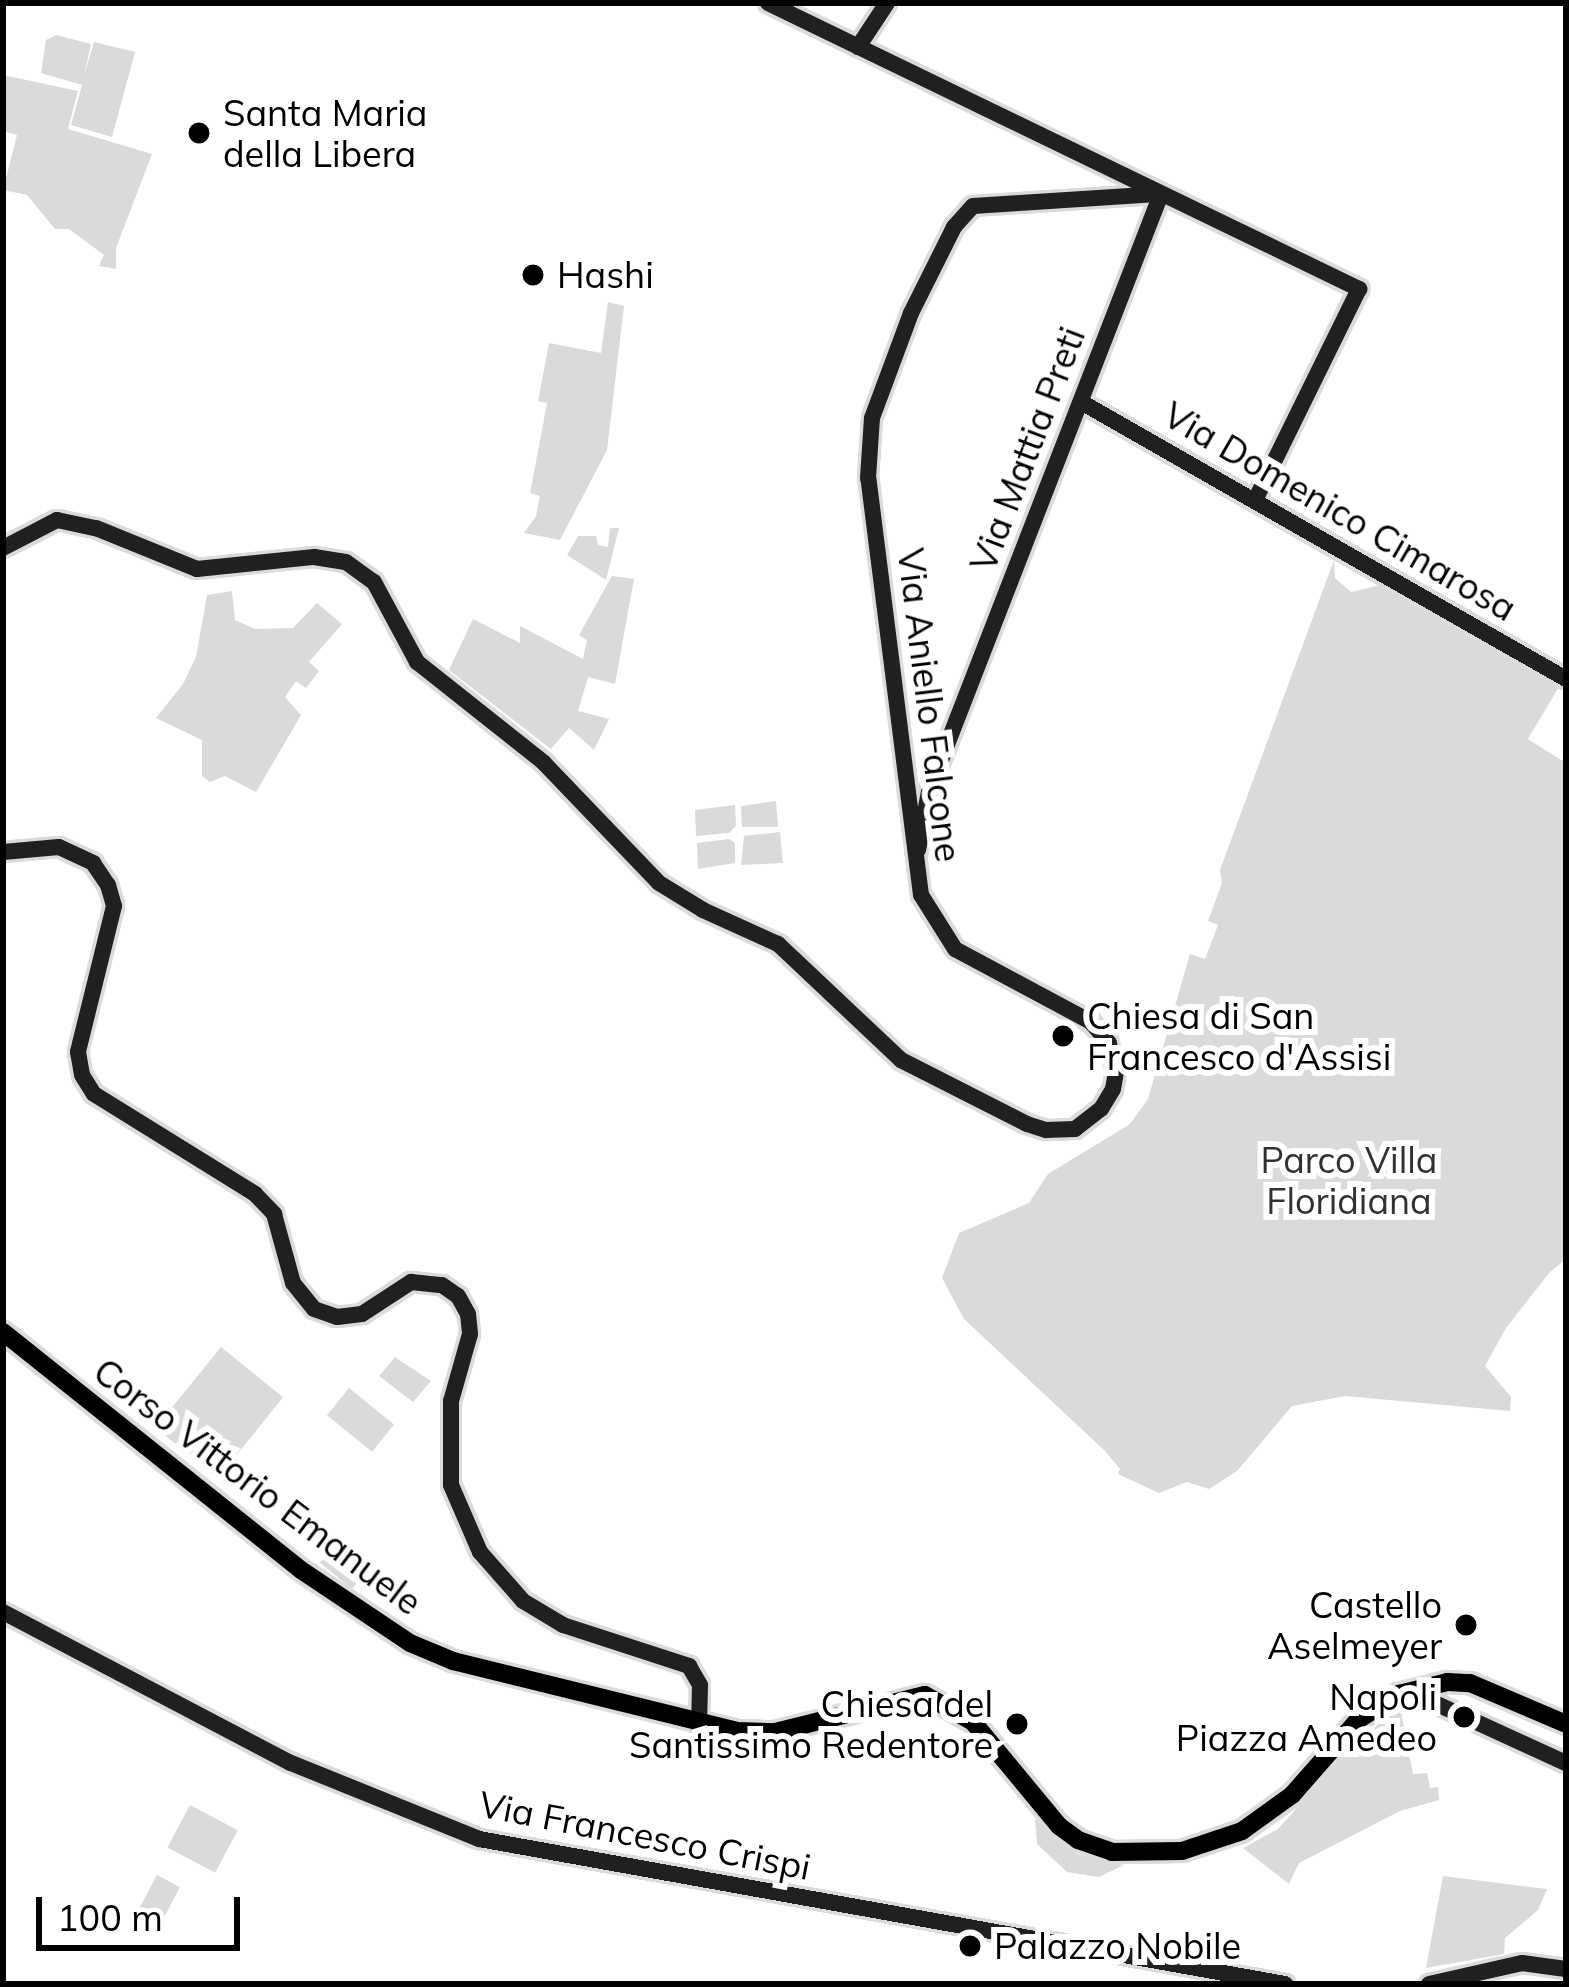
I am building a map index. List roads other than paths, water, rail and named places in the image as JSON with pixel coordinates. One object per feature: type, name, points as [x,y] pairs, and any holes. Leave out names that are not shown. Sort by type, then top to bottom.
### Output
[{"type":"main road","name":"Corso Vittorio Emanuele","points":[[3,1332],[301,1570],[410,1643],[453,1661],[699,1726],[776,1732],[926,1695],[964,1713],[1050,1818],[1078,1840],[1112,1852],[1158,1855],[1206,1846],[1261,1820],[1292,1795],[1358,1720],[1399,1694],[1448,1682],[1474,1684],[1566,1724]]},
{"type":"street","points":[[768,3],[1359,289],[1256,498]]},
{"type":"street","points":[[858,47],[886,3]]},
{"type":"street","name":"Via Aniello Falcone","points":[[3,548],[57,520],[96,528],[197,569],[314,556],[346,562],[374,582],[417,662],[543,762],[659,883],[778,944],[901,1060],[1027,1124],[1063,1132],[1083,1125],[1102,1109],[1115,1082],[1109,1043],[1091,1022],[955,949],[921,895],[868,478],[882,378],[954,227],[973,206],[991,201],[1162,194]]},
{"type":"street","name":"Via Mattia Preti","points":[[915,866],[928,791],[1162,194]]},
{"type":"street","name":"Via Domenico Cimarosa","points":[[1081,402],[1566,679]]},
{"type":"street","points":[[3,852],[58,847],[75,852],[93,863],[108,885],[114,906],[110,928],[79,1038],[79,1065],[94,1094],[255,1194],[274,1214],[293,1283],[314,1309],[350,1318],[404,1284],[422,1281],[442,1285],[458,1296],[468,1314],[470,1334],[451,1401],[452,1485],[480,1552],[523,1600],[563,1625],[689,1666],[700,1685],[699,1726]]},
{"type":"street","name":"Via Francesco Crispi","points":[[3,1612],[303,1768],[479,1839],[1285,1984]]},
{"type":"street","points":[[1461,1715],[1451,1690],[1474,1684]]},
{"type":"street","points":[[1399,1694],[1461,1715],[1566,1763]]},
{"type":"street","points":[[1432,1983],[1522,1963],[1566,1969]]},
{"type":"place","name":"Santa Maria della Libera","points":[[199,133]]},
{"type":"place","name":"Hashi","points":[[533,275]]},
{"type":"place","name":"Chiesa di San Francesco d'Assisi","points":[[1063,1036]]},
{"type":"place","name":"Castello Aselmeyer","points":[[1466,1625]]},
{"type":"place","name":"Napoli Piazza Amedeo","points":[[1464,1717]]},
{"type":"place","name":"Chiesa del Santissimo Redentore","points":[[1017,1724]]},
{"type":"place","name":"Palazzo Nobile","points":[[970,1946]]},
{"type":"park label","name":"Parco Villa Floridiana","points":[[1349,1180]]}]
